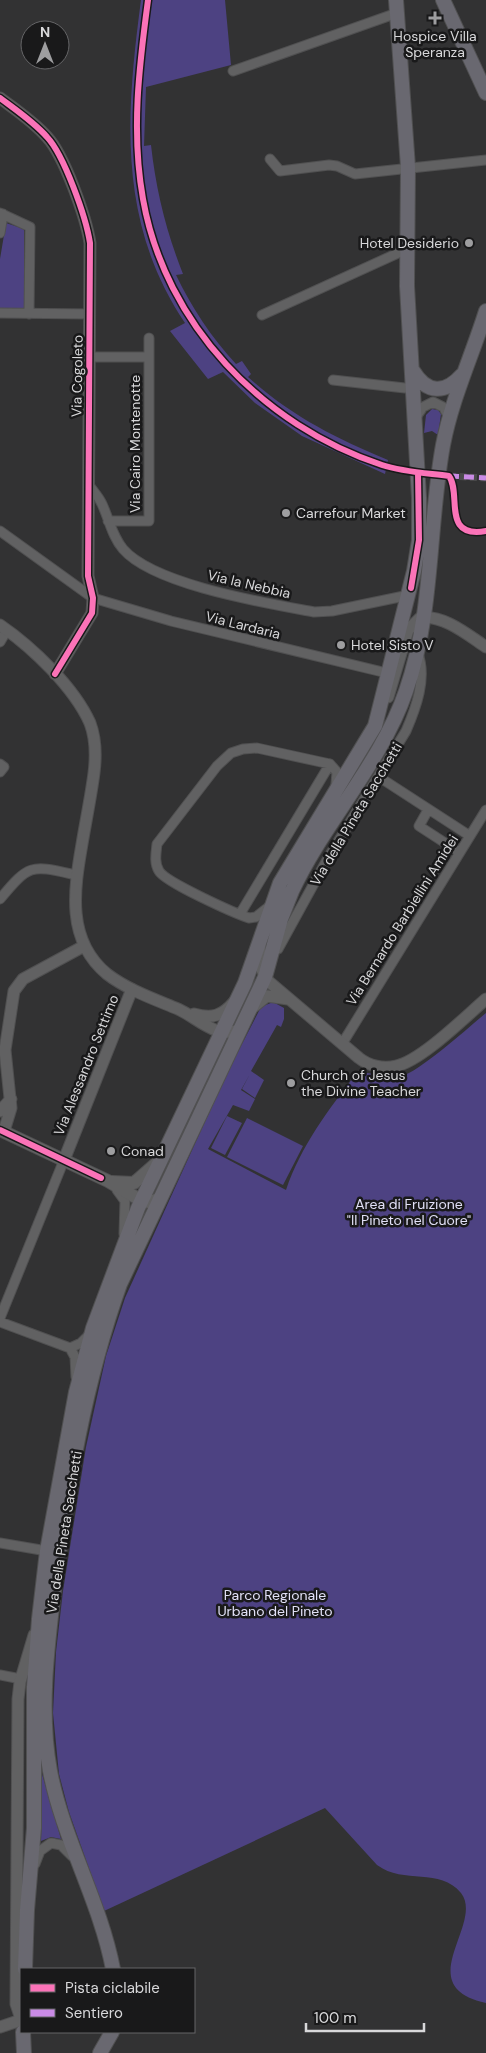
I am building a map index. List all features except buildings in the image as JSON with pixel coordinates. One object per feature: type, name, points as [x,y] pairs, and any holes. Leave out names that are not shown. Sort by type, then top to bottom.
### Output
[{"type":"main road","points":[[443,0],[486,93]]},
{"type":"main road","name":"Via della Pineta Sacchetti","points":[[25,1968],[26,1910],[34,1828],[34,1687],[39,1619],[48,1551],[76,1392],[93,1328],[124,1242],[160,1159],[241,992],[283,876],[375,726],[387,673],[409,595],[419,540],[416,418],[406,286],[408,167],[397,4]]},
{"type":"main road","name":"Via della Pineta Sacchetti","points":[[113,1968],[108,1945],[55,1793],[48,1759],[45,1713],[50,1624],[72,1474],[96,1360],[120,1284],[267,972],[281,918],[295,884],[388,733],[403,699],[418,654],[425,617],[436,489],[449,417],[462,375],[485,318]]},
{"type":"main road","points":[[413,371],[421,383],[436,389],[451,386],[462,375]]},
{"type":"main road","points":[[1,1134],[64,1160],[108,1181],[142,1201],[150,1202],[159,1199]]},
{"type":"main road","name":"Via della Pineta Sacchetti","points":[[108,1181],[125,1184],[134,1183],[160,1159]]},
{"type":"main road","points":[[23,2033],[24,2053]]},
{"type":"main road","points":[[100,2053],[111,2033]]},
{"type":"street","points":[[232,71],[397,4]]},
{"type":"street","name":"Via Cogoleto","points":[[0,98],[47,136],[59,154],[89,236],[88,576],[93,598],[93,610],[89,621],[55,674]]},
{"type":"street","points":[[270,159],[280,171],[329,165],[360,174],[408,167],[486,160]]},
{"type":"street","points":[[0,233],[2,214],[27,223],[30,228],[29,314]]},
{"type":"street","points":[[262,315],[407,249]]},
{"type":"street","points":[[0,313],[90,314]]},
{"type":"street","name":"Via Cairo Montenotte","points":[[108,521],[149,521],[149,338]]},
{"type":"street","name":"Via Cairo Montenotte","points":[[90,357],[149,357]]},
{"type":"street","points":[[333,380],[414,389]]},
{"type":"street","points":[[416,418],[423,407],[433,402],[441,405],[449,417]]},
{"type":"street","points":[[89,486],[102,502],[108,521]]},
{"type":"street","name":"Via la Nebbia","points":[[108,521],[119,545],[142,565],[177,580],[218,591],[317,612],[409,595]]},
{"type":"street","name":"Via Lardaria","points":[[0,531],[93,598],[171,621],[387,673]]},
{"type":"street","points":[[425,617],[443,621],[486,647]]},
{"type":"street","name":"Via della Pineta Sacchetti","points":[[375,726],[397,673],[410,627],[417,619],[425,617]]},
{"type":"street","points":[[0,642],[4,627],[55,674],[84,713],[93,732],[95,747],[94,773],[76,875],[76,918],[84,946],[91,958],[106,972],[132,989],[184,1012],[205,1026],[231,1033],[240,1029]]},
{"type":"street","name":"Via della Pineta Sacchetti","points":[[261,934],[260,966],[267,972],[328,858],[406,730],[414,709],[423,669],[418,654]]},
{"type":"street","points":[[271,905],[254,918],[240,914],[163,876],[157,868],[155,858],[159,841],[217,766],[231,753],[243,749],[257,748],[330,764],[338,774],[334,791]]},
{"type":"street","points":[[0,764],[4,766],[0,772]]},
{"type":"street","points":[[240,914],[330,764]]},
{"type":"street","points":[[379,777],[470,836]]},
{"type":"street","points":[[428,810],[419,826],[459,852]]},
{"type":"street","name":"Via Bernardo Barbiellini Amidei","points":[[342,1044],[486,810]]},
{"type":"street","points":[[0,899],[18,878],[30,869],[45,868],[76,875]]},
{"type":"street","points":[[1,1134],[11,1110],[3,1055],[14,991],[23,979],[84,946]]},
{"type":"street","points":[[267,972],[290,1000],[342,1044],[367,1063],[384,1067],[397,1066],[416,1057],[486,999]]},
{"type":"street","name":"Via Alessandro Settimo","points":[[0,1318],[132,989]]},
{"type":"street","points":[[184,1012],[208,1017],[219,1015],[228,1009],[241,992]]},
{"type":"street","points":[[248,1012],[266,997],[290,1000]]},
{"type":"street","points":[[0,1110],[10,1100]]},
{"type":"street","points":[[108,1181],[122,1195],[125,1201],[124,1242]]},
{"type":"street","points":[[0,1322],[70,1348],[75,1357],[76,1392]]},
{"type":"street","points":[[70,1348],[81,1343],[93,1328]]},
{"type":"street","points":[[0,1543],[48,1551]]},
{"type":"street","name":"Via della Pineta Sacchetti","points":[[20,2016],[16,2004],[18,1699],[21,1679],[39,1619]]},
{"type":"street","points":[[0,1675],[21,1679]]},
{"type":"street","points":[[18,1838],[26,1910]]},
{"type":"street","name":"Via della Pineta Sacchetti","points":[[30,1875],[39,1852],[46,1845],[53,1843],[61,1844],[68,1850],[82,1873]]},
{"type":"street","points":[[0,2027],[20,2019]]},
{"type":"green space","points":[[141,0],[225,0],[231,65],[146,87],[144,146],[151,145],[162,210],[183,274],[176,275],[182,287],[195,311],[218,343],[236,364],[242,361],[251,374],[248,377],[297,415],[350,443],[388,460],[385,474],[302,436],[255,403],[223,372],[208,379],[170,331],[185,323],[163,285],[147,246],[137,206],[132,166],[130,126],[132,84]]},
{"type":"green space","points":[[6,223],[24,229],[24,311],[0,310],[0,259]]},
{"type":"green space","points":[[432,409],[438,410],[441,414],[438,435],[432,431],[424,433],[426,415]]},
{"type":"green space","name":"Parco Regionale Urbano del Pineto","points":[[273,1002],[284,1008],[284,1019],[281,1027],[277,1025],[251,1071],[264,1080],[255,1098],[242,1089],[250,1074],[241,1090],[255,1099],[249,1111],[233,1105],[208,1149],[286,1190],[307,1143],[356,1074],[366,1073],[390,1077],[402,1076],[432,1058],[486,1013],[486,2003],[464,1995],[453,1983],[451,1969],[464,1921],[466,1906],[461,1893],[443,1880],[399,1874],[377,1865],[325,1808],[104,1911],[69,1812],[59,1774],[53,1713],[56,1652],[63,1591],[86,1447],[106,1356],[125,1298],[227,1073],[261,1007]]},
{"type":"green space","points":[[227,1116],[242,1123],[225,1155],[211,1148]]},
{"type":"green space","points":[[247,1118],[303,1146],[283,1185],[227,1157]]},
{"type":"green space","points":[[42,1774],[61,1839],[51,1837],[41,1841]]},
{"type":"tunnel","points":[[449,476],[486,478]]},
{"type":"marked path","points":[[449,476],[486,478]]},
{"type":"cycle path","points":[[148,0],[139,75],[137,124],[139,174],[143,199],[155,245],[173,288],[197,328],[226,364],[260,397],[298,425],[338,448],[382,465],[406,471],[449,476],[454,493],[458,522],[463,528],[472,532],[486,531]]},
{"type":"cycle path","points":[[0,98],[25,116],[54,146],[73,187],[84,218],[90,243],[88,576],[93,598],[92,613],[55,674]]},
{"type":"cycle path","points":[[411,588],[419,540],[418,473]]},
{"type":"cycle path","points":[[0,1130],[101,1178]]},
{"type":"place","name":"Hospice Villa Speranza","points":[[435,18]]},
{"type":"place","name":"Hotel Desiderio","points":[[469,243]]},
{"type":"place","name":"Carrefour Market","points":[[286,513]]},
{"type":"place","name":"Hotel Sisto V","points":[[341,645]]},
{"type":"place","name":"Church of Jesus the Divine Teacher","points":[[291,1083]]},
{"type":"place","name":"Conad","points":[[111,1151]]},
{"type":"park label","name":"Area di Fruizione \"Il Pineto nel Cuore\"","points":[[409,1212]]}]
